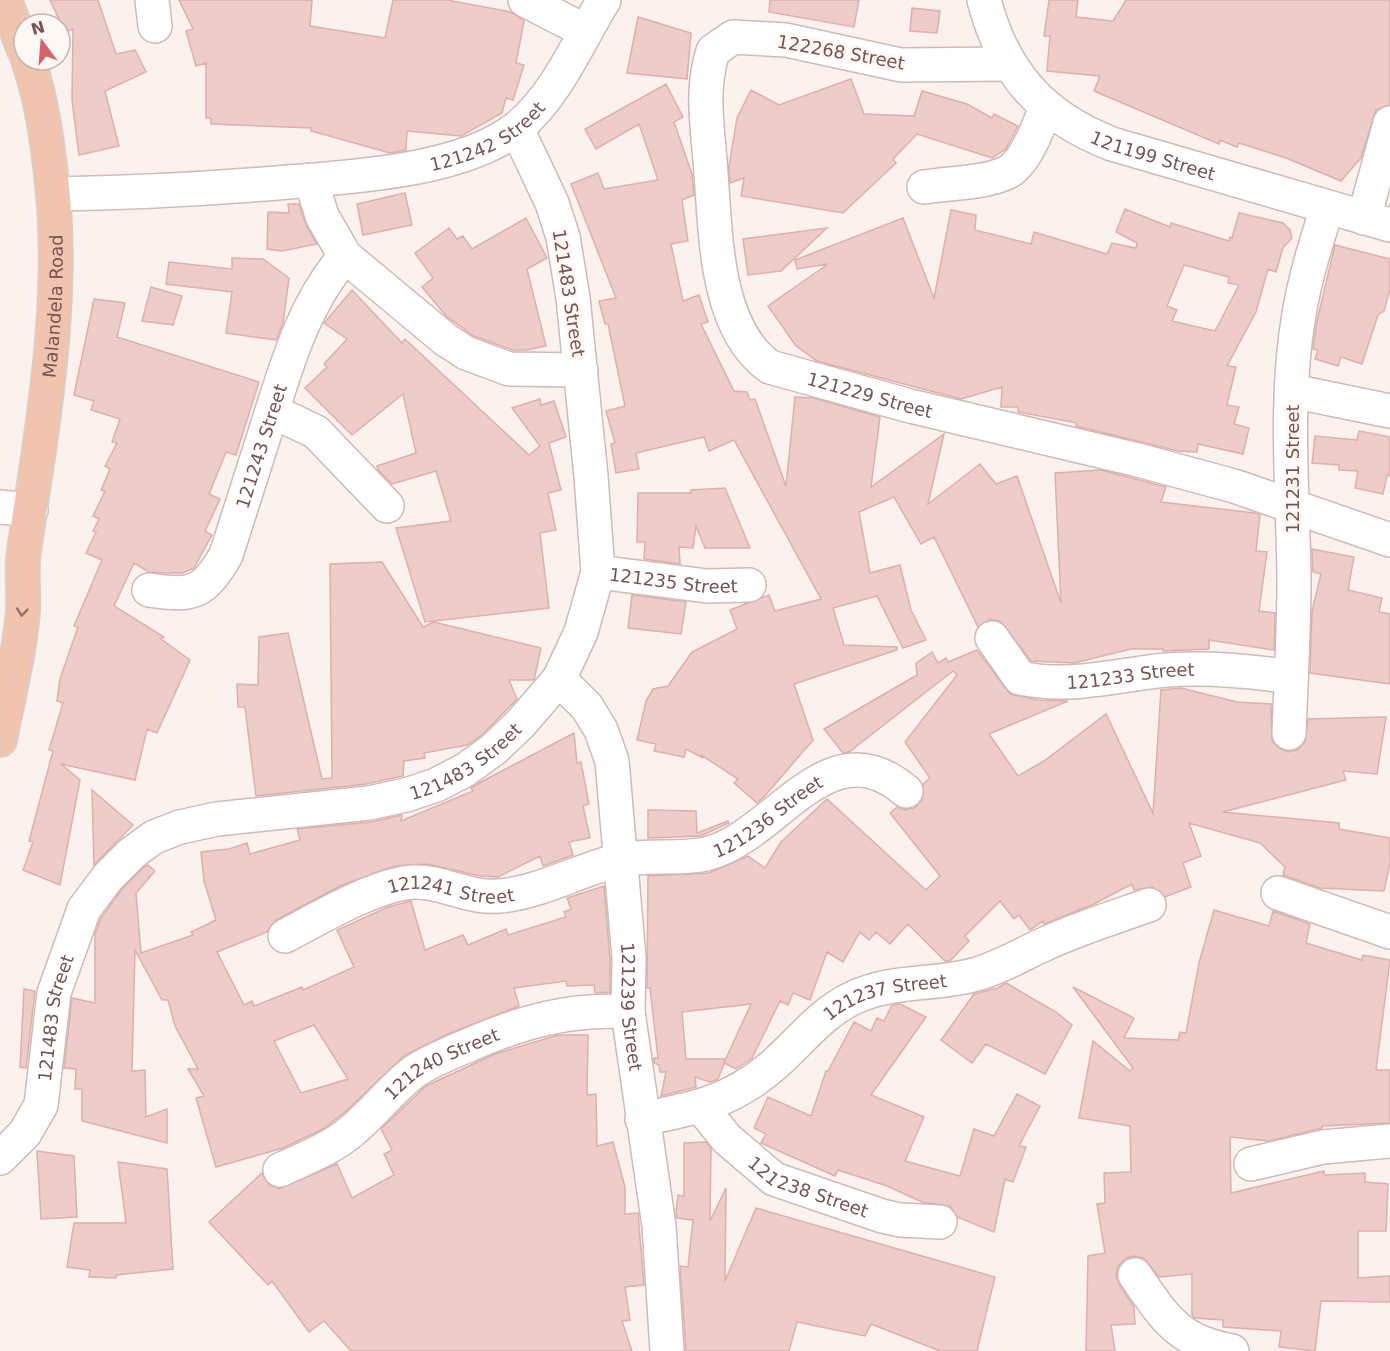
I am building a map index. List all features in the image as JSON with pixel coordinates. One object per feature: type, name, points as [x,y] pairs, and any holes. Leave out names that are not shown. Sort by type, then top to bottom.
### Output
[{"type":"main road","points":[[5,0],[12,18]]},
{"type":"main road","name":"Malandela Road","points":[[0,740],[23,611],[23,554],[15,508],[56,305],[57,252],[54,194],[45,128],[31,72]]},
{"type":"main road","name":"Malandela Road","points":[[0,589],[23,554]]},
{"type":"street","points":[[525,0],[585,31]]},
{"type":"street","name":"121242 Street","points":[[54,194],[155,193],[311,180],[435,163],[496,143],[517,129],[546,100],[604,0]]},
{"type":"street","name":"121199 Street","points":[[984,0],[999,47],[1029,90],[1046,107],[1086,134],[1112,144],[1377,222]]},
{"type":"street","name":"122268 Street","points":[[713,51],[733,37],[786,40],[901,64],[1010,64]]},
{"type":"street","name":"121229 Street","points":[[713,51],[705,84],[705,116],[716,245],[729,303],[747,344],[757,357],[770,367],[825,383],[1138,460],[1290,504],[1390,540]]},
{"type":"street","points":[[924,187],[987,177],[1009,171],[1035,137],[1046,107]]},
{"type":"street","points":[[1377,222],[1390,123]]},
{"type":"street","name":"121483 Street","points":[[0,1158],[25,1133],[41,1105],[54,993],[84,909],[108,877],[132,853],[154,837],[180,827],[218,819],[369,803],[406,795],[436,785],[465,770],[494,748],[522,722],[559,679],[581,632],[598,572],[581,370],[563,237],[552,203],[517,129]]},
{"type":"street","points":[[311,180],[322,216],[345,256],[466,353],[509,369],[581,370]]},
{"type":"street","name":"121231 Street","points":[[1289,733],[1294,578],[1290,504],[1292,391],[1299,317],[1305,283],[1327,208]]},
{"type":"street","name":"121243 Street","points":[[149,590],[173,594],[196,591],[212,579],[226,555],[303,319],[330,273],[345,256]]},
{"type":"street","points":[[1292,391],[1390,411]]},
{"type":"street","points":[[272,411],[316,432],[387,506]]},
{"type":"street","name":"121235 Street","points":[[598,572],[707,586],[749,585]]},
{"type":"street","name":"121233 Street","points":[[992,638],[1020,678],[1050,684],[1078,683],[1169,670],[1291,677]]},
{"type":"street","name":"121239 Street","points":[[559,679],[587,707],[607,744],[612,761],[629,958],[628,1012],[659,1226],[667,1351]]},
{"type":"street","name":"121236 Street","points":[[622,860],[690,857],[720,850],[756,830],[805,788],[845,771],[876,771],[906,791]]},
{"type":"street","name":"121241 Street","points":[[285,936],[355,901],[415,882],[467,894],[498,897],[622,860]]},
{"type":"street","points":[[1278,893],[1390,932]]},
{"type":"street","name":"121237 Street","points":[[642,1119],[702,1108],[747,1086],[772,1067],[820,1018],[855,997],[898,984],[954,980],[977,974],[1076,930],[1149,905]]},
{"type":"street","name":"121240 Street","points":[[280,1170],[332,1145],[349,1133],[414,1072],[434,1059],[492,1034],[542,1017],[574,1012],[628,1012]]},
{"type":"street","name":"121238 Street","points":[[702,1108],[727,1139],[774,1179],[882,1216],[900,1220],[940,1222]]},
{"type":"street","points":[[1251,1164],[1323,1148],[1390,1141]]},
{"type":"street","points":[[1135,1275],[1180,1332],[1202,1344],[1232,1351]]},
{"type":"building","points":[[50,0],[98,0],[116,54],[135,50],[146,72],[105,91],[119,146],[79,155],[72,100],[72,12],[56,12]]},
{"type":"building","points":[[179,0],[312,0],[310,26],[385,38],[393,0],[447,0],[511,12],[524,21],[516,63],[524,65],[513,100],[506,98],[502,113],[461,136],[407,131],[406,150],[390,153],[311,131],[311,128],[211,124],[211,118],[206,118],[206,63],[196,66],[186,31],[193,29]]},
{"type":"building","points":[[770,0],[859,0],[854,27],[769,12]]},
{"type":"building","points":[[1049,0],[1078,0],[1076,17],[1113,21],[1126,0],[1390,0],[1390,105],[1376,110],[1361,158],[1341,181],[1286,158],[1239,143],[1237,147],[1220,140],[1219,144],[1094,91],[1100,76],[1047,71],[1050,36],[1044,36]]},
{"type":"building","points":[[912,8],[940,11],[937,33],[910,31]]},
{"type":"building","points":[[638,17],[691,33],[687,79],[627,73]]},
{"type":"building","points":[[851,79],[864,114],[914,116],[922,91],[967,104],[992,118],[994,114],[1018,126],[1006,149],[992,158],[917,134],[893,159],[896,163],[843,213],[741,196],[744,178],[730,183],[729,166],[737,118],[751,90],[779,105]]},
{"type":"building","points":[[666,84],[683,117],[674,122],[692,174],[694,195],[682,200],[688,241],[671,244],[683,301],[699,295],[708,322],[701,324],[734,391],[747,392],[750,400],[755,399],[786,486],[795,397],[813,398],[880,417],[871,487],[944,434],[928,504],[980,464],[996,484],[1017,476],[1061,603],[1055,473],[1101,470],[1166,487],[1161,502],[1255,513],[1260,515],[1256,551],[1267,552],[1259,611],[1275,613],[1274,650],[1209,640],[1209,649],[1163,651],[1163,649],[1131,649],[1074,663],[1031,661],[1000,621],[990,619],[978,627],[934,537],[921,544],[894,497],[859,512],[870,573],[900,565],[911,610],[926,640],[903,648],[877,596],[833,608],[844,645],[897,647],[897,650],[794,684],[813,740],[764,797],[757,803],[734,783],[738,779],[701,755],[703,758],[686,749],[684,757],[654,751],[656,744],[637,740],[646,701],[653,689],[668,686],[692,652],[737,629],[730,610],[769,595],[775,611],[821,599],[734,440],[709,451],[704,437],[636,453],[639,469],[616,473],[611,444],[615,443],[606,411],[625,406],[608,324],[605,324],[599,301],[616,298],[571,184],[598,173],[604,189],[658,180],[639,124],[596,149],[585,129]]},
{"type":"building","points":[[405,193],[412,225],[363,235],[357,204]]},
{"type":"building","points":[[288,204],[299,204],[306,225],[317,244],[282,251],[267,249],[268,212],[289,213]]},
{"type":"building","points":[[1125,209],[1170,227],[1171,223],[1229,241],[1230,237],[1232,238],[1239,213],[1283,223],[1290,230],[1292,238],[1283,248],[1276,272],[1268,269],[1256,312],[1227,366],[1236,367],[1227,405],[1239,407],[1234,424],[1249,428],[1243,454],[1198,444],[1197,452],[1178,451],[1076,426],[1077,423],[1018,412],[1018,407],[1001,407],[1002,387],[961,399],[817,361],[796,346],[768,306],[828,264],[797,269],[795,260],[903,218],[934,298],[951,210],[976,215],[975,230],[1031,244],[1034,232],[1107,254],[1112,243],[1136,248],[1137,243],[1116,232]],"holes":[[[1184,265],[1229,277],[1228,283],[1239,285],[1215,331],[1172,321],[1177,310],[1167,306]]]},
{"type":"building","points":[[526,218],[547,258],[527,269],[546,346],[513,350],[474,336],[446,316],[422,287],[433,278],[415,253],[449,228],[457,239],[463,236],[472,249]]},
{"type":"building","points":[[827,228],[781,271],[748,275],[743,239]]},
{"type":"building","points":[[1335,245],[1390,259],[1390,289],[1384,311],[1378,315],[1362,364],[1341,357],[1338,366],[1315,359],[1318,350],[1313,349],[1317,321]]},
{"type":"building","points":[[232,258],[263,259],[289,278],[283,323],[276,340],[226,333],[232,292],[166,284],[169,262],[232,269]]},
{"type":"building","points":[[151,287],[182,296],[173,325],[142,321]]},
{"type":"building","points":[[352,290],[402,343],[405,339],[529,455],[540,446],[512,408],[540,399],[541,405],[554,401],[566,437],[549,443],[561,490],[548,493],[556,530],[540,533],[549,608],[425,622],[396,528],[451,521],[436,471],[392,484],[378,470],[377,466],[416,453],[403,394],[352,435],[305,388],[327,367],[324,364],[347,339],[324,323]]},
{"type":"building","points":[[94,299],[125,303],[117,337],[259,382],[236,455],[226,452],[209,494],[220,499],[205,531],[212,535],[194,568],[183,573],[149,572],[134,563],[114,606],[164,637],[161,639],[190,660],[157,733],[147,729],[135,780],[61,764],[80,780],[60,885],[23,870],[33,842],[29,841],[53,751],[49,750],[63,703],[57,701],[60,679],[78,627],[74,626],[102,560],[86,553],[96,532],[93,531],[99,519],[93,516],[105,491],[101,490],[110,469],[105,466],[117,443],[112,442],[120,419],[91,410],[94,401],[74,395]]},
{"type":"building","points":[[1359,431],[1390,437],[1390,476],[1387,475],[1383,494],[1355,488],[1358,471],[1339,470],[1339,465],[1312,463],[1315,436],[1357,440]]},
{"type":"building","points":[[725,488],[750,548],[705,548],[696,526],[693,548],[679,547],[680,564],[644,559],[645,542],[637,542],[638,493],[691,493],[691,490]]},
{"type":"building","points":[[1312,549],[1354,557],[1348,590],[1382,598],[1379,612],[1390,614],[1390,684],[1310,673],[1312,611],[1321,574],[1313,572]]},
{"type":"building","points":[[382,562],[423,627],[434,622],[541,648],[534,680],[509,680],[517,699],[482,735],[467,745],[424,753],[425,758],[404,761],[403,776],[366,784],[256,796],[245,707],[238,707],[237,684],[258,685],[259,637],[288,633],[322,779],[332,778],[330,564]]},
{"type":"building","points":[[632,595],[686,602],[681,634],[628,628]]},
{"type":"building","points":[[977,650],[1010,694],[1037,700],[1068,701],[989,734],[1018,776],[1044,761],[1106,714],[1153,813],[1161,690],[1181,688],[1237,702],[1271,704],[1272,741],[1279,748],[1288,752],[1297,750],[1305,742],[1308,719],[1386,717],[1377,774],[1343,771],[1346,780],[1223,812],[1339,823],[1339,829],[1390,838],[1390,863],[1384,891],[1320,888],[1283,875],[1285,867],[1260,843],[1189,823],[1201,856],[1183,863],[1191,887],[1165,897],[1153,887],[1134,890],[1132,884],[1094,904],[1044,924],[1043,921],[1030,930],[1019,915],[1014,919],[1000,901],[965,936],[969,941],[950,961],[945,961],[908,924],[890,944],[876,932],[869,940],[860,932],[843,962],[827,952],[810,1000],[793,993],[788,1005],[780,1001],[752,1058],[736,1069],[724,1063],[718,1079],[710,1082],[695,1077],[696,1087],[661,1096],[666,1072],[660,1072],[659,1065],[654,1063],[654,1058],[658,1058],[650,988],[647,988],[648,876],[709,873],[748,856],[765,868],[781,842],[827,799],[926,890],[940,876],[890,813],[897,807],[905,810],[914,808],[922,800],[923,784],[930,778],[905,742],[957,675],[953,671],[849,752],[843,753],[824,729],[917,675],[916,663],[932,652],[938,663],[946,658],[948,662]],"holes":[[[751,1004],[726,1059],[686,1059],[682,1012]]]},
{"type":"building","points":[[574,733],[577,763],[581,762],[589,804],[583,806],[590,838],[569,842],[573,855],[543,866],[540,856],[498,877],[480,876],[428,864],[394,866],[340,886],[276,920],[267,932],[217,952],[244,1005],[252,1001],[254,1006],[302,987],[303,990],[354,967],[337,930],[388,907],[411,901],[425,950],[463,935],[468,945],[506,929],[508,935],[566,917],[564,912],[571,909],[567,898],[604,886],[610,959],[610,992],[595,993],[594,985],[567,986],[566,981],[514,988],[519,1006],[448,1034],[405,1055],[344,1113],[323,1129],[283,1148],[216,1167],[196,1098],[204,1096],[188,1069],[198,1069],[175,1026],[168,1000],[162,1000],[135,950],[132,1071],[145,1070],[146,1117],[167,1109],[167,1143],[82,1121],[82,1089],[75,1089],[76,1069],[64,1068],[72,998],[95,1003],[95,934],[101,918],[122,889],[144,867],[148,865],[155,871],[136,893],[141,953],[193,935],[191,932],[216,920],[204,881],[201,852],[229,849],[247,843],[250,854],[300,840],[297,829],[371,822],[402,815],[401,821],[473,791],[471,788]],"holes":[[[314,1025],[348,1079],[301,1093],[274,1041]]]},
{"type":"building","points":[[92,790],[133,825],[94,865]]},
{"type":"building","points":[[648,810],[696,811],[697,833],[728,821],[729,823],[701,836],[648,838]]},
{"type":"building","points":[[1214,910],[1269,926],[1273,911],[1310,924],[1306,943],[1362,960],[1363,955],[1390,960],[1376,1070],[1390,1070],[1390,1123],[1322,1126],[1322,1128],[1269,1141],[1230,1137],[1231,1193],[1324,1171],[1324,1175],[1365,1173],[1365,1182],[1388,1184],[1386,1231],[1358,1231],[1358,1278],[1390,1276],[1390,1302],[1321,1301],[1315,1351],[1279,1347],[1281,1331],[1223,1327],[1223,1320],[1195,1318],[1192,1315],[1192,1274],[1159,1277],[1144,1258],[1133,1256],[1125,1259],[1118,1266],[1116,1276],[1134,1307],[1135,1324],[1111,1325],[1115,1351],[1086,1351],[1088,1256],[1105,1253],[1097,1204],[1105,1203],[1104,1173],[1131,1172],[1130,1126],[1079,1118],[1093,1041],[1130,1071],[1133,1068],[1073,987],[1134,1018],[1124,1038],[1178,1040],[1180,1032],[1186,1033],[1199,963]]},
{"type":"building","points":[[1006,983],[1056,1012],[1072,1025],[1045,1074],[986,1044],[972,1063],[941,1040],[974,994],[998,988]]},
{"type":"building","points":[[24,989],[35,991],[26,1068],[20,1067]]},
{"type":"building","points":[[900,1004],[926,1017],[871,1095],[924,1117],[905,1161],[960,1176],[974,1129],[994,1136],[1017,1094],[1040,1106],[1019,1146],[1026,1147],[1013,1182],[1005,1179],[994,1232],[957,1217],[950,1206],[922,1202],[887,1186],[838,1170],[835,1176],[761,1143],[766,1134],[754,1128],[768,1097],[811,1116],[826,1071],[854,1022],[871,1031],[877,1018],[884,1021],[892,1005]]},
{"type":"building","points":[[558,1035],[588,1035],[587,1095],[596,1094],[597,1146],[613,1142],[625,1187],[625,1214],[638,1213],[644,1285],[625,1287],[630,1320],[622,1321],[632,1351],[351,1351],[324,1321],[309,1332],[272,1281],[268,1285],[209,1222],[262,1173],[269,1185],[279,1189],[337,1164],[352,1198],[394,1175],[384,1154],[392,1150],[381,1129],[426,1086],[495,1054]]},
{"type":"building","points":[[706,1142],[711,1148],[710,1221],[726,1188],[725,1281],[756,1208],[995,1277],[977,1351],[940,1351],[871,1324],[865,1336],[797,1322],[789,1351],[686,1351],[680,1266],[688,1267],[693,1220],[677,1218],[676,1212],[678,1195],[684,1196],[684,1143]]},
{"type":"building","points":[[37,1151],[74,1156],[77,1217],[41,1219]]},
{"type":"building","points":[[118,1162],[167,1169],[173,1269],[116,1275],[116,1278],[89,1277],[90,1270],[67,1267],[74,1223],[126,1223]]}]
